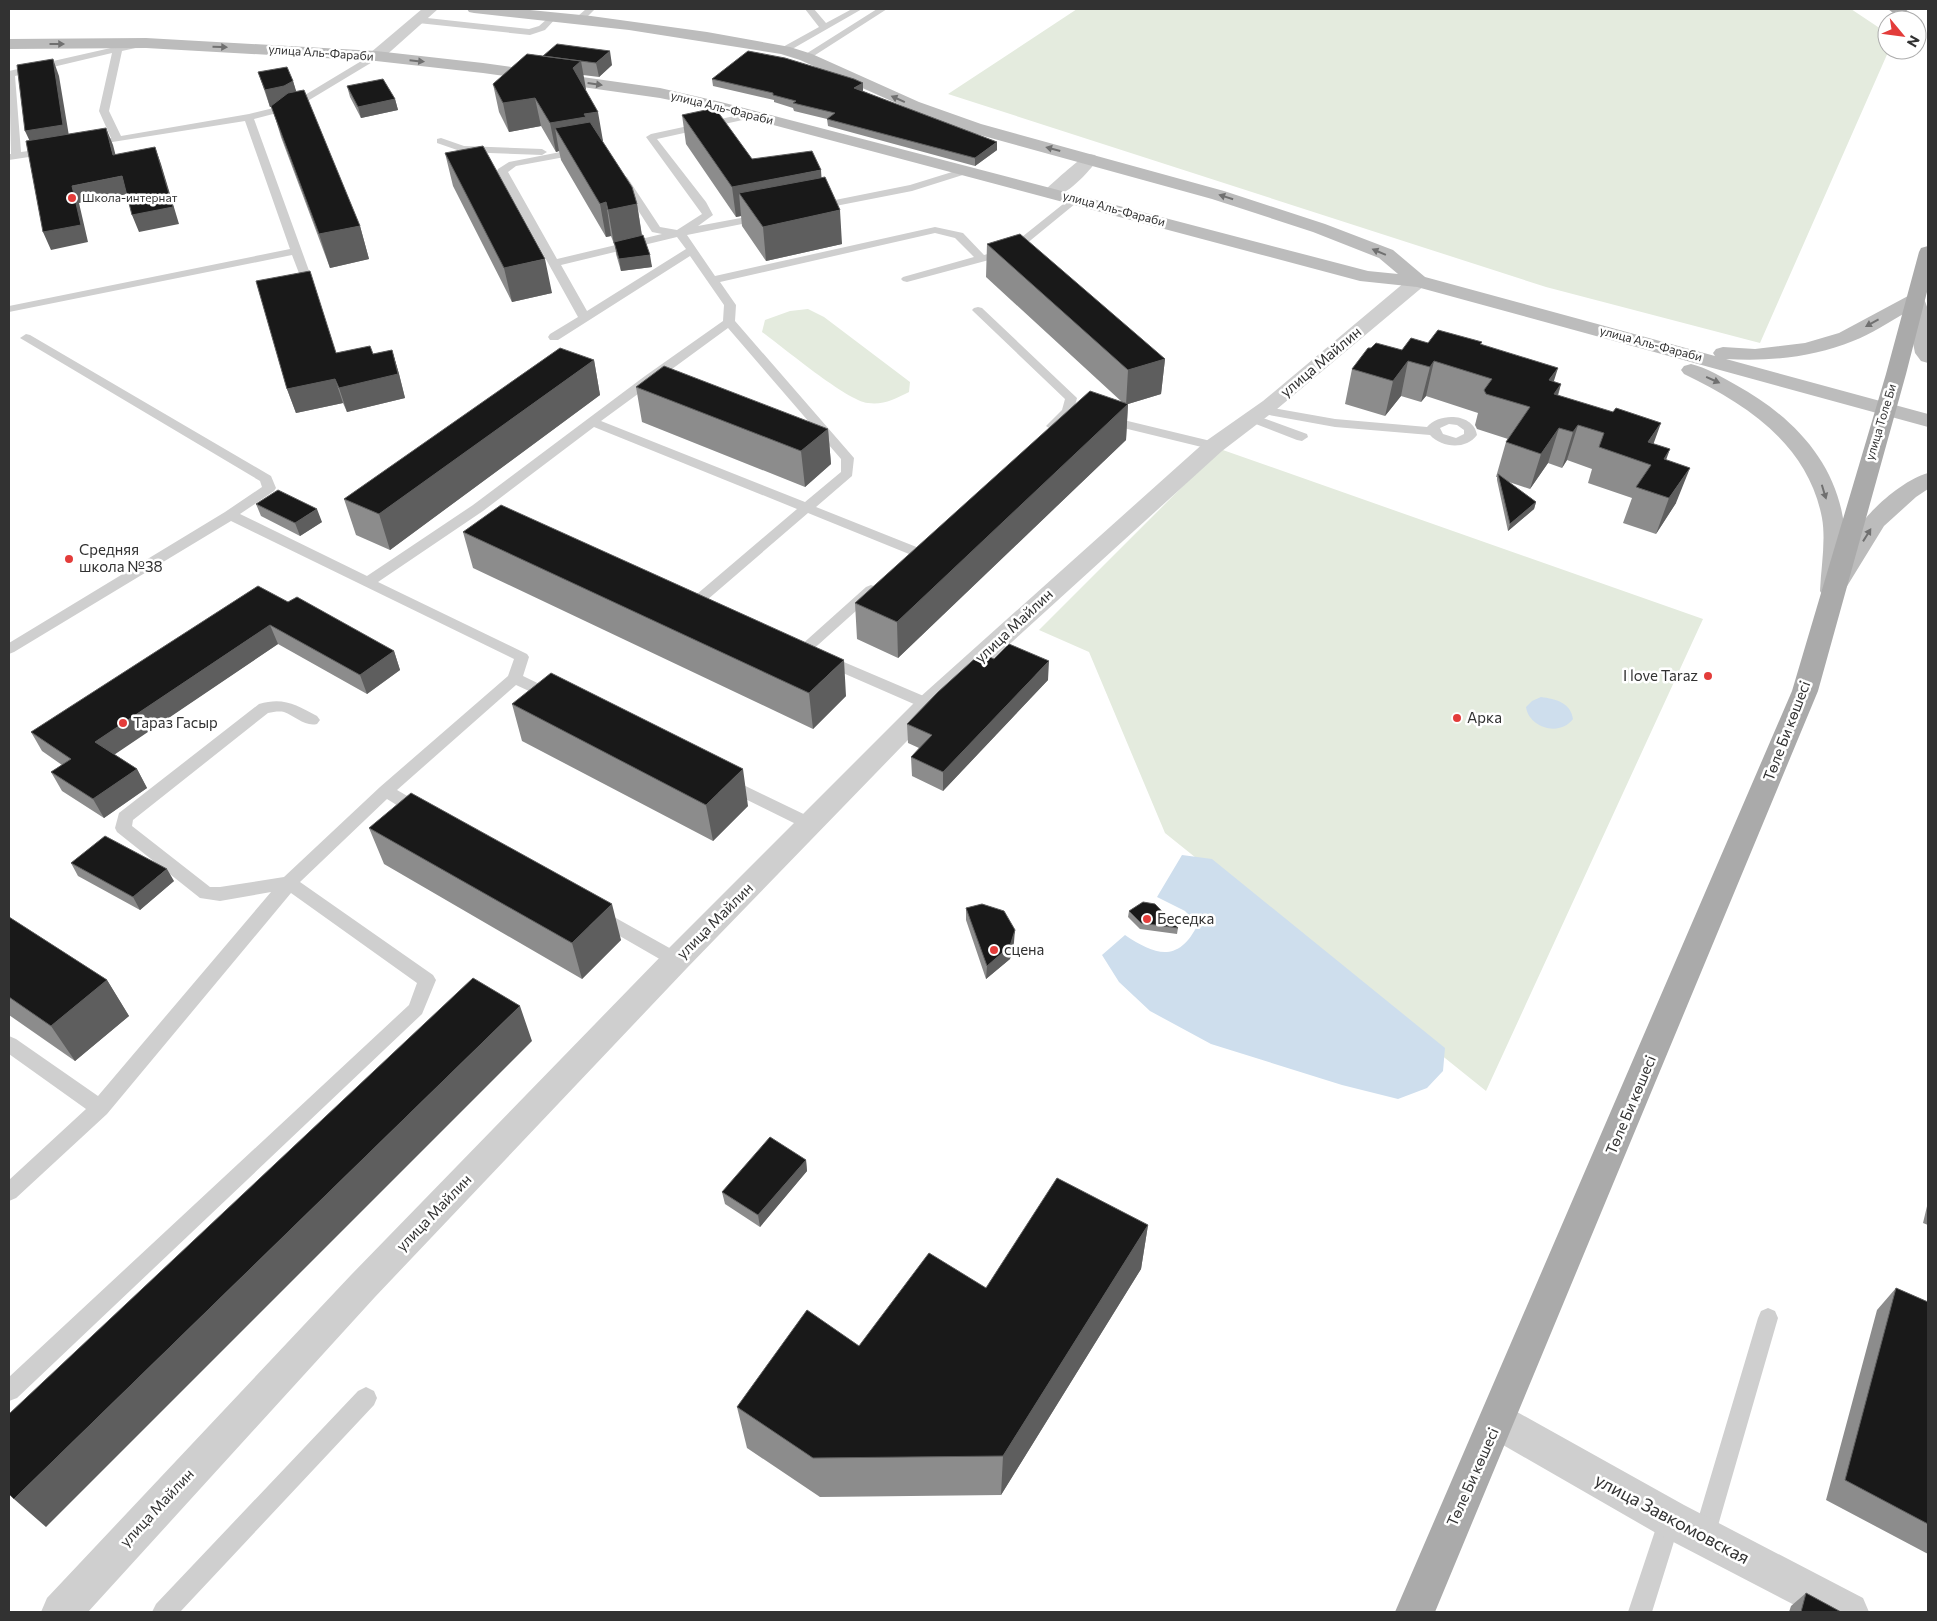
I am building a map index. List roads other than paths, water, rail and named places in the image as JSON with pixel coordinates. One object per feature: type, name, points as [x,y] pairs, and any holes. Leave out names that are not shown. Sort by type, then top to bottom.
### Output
[{"type":"main road","name":"улица Аль-Фараби","points":[[474,9],[554,16],[586,14],[784,50],[806,57],[913,105],[966,124],[1218,195],[1335,234],[1386,254],[1418,281]]},
{"type":"main road","name":"улица Аль-Фараби","points":[[9,44],[146,44],[376,56],[483,68],[660,93],[753,115],[1076,199],[1367,277],[1418,281],[1928,421]]},
{"type":"main road","points":[[1305,259],[1335,234]]},
{"type":"main road","name":"улица Толе Би","points":[[1832,591],[1916,300],[1928,252]]},
{"type":"main road","points":[[1605,331],[1708,352],[1755,355],[1808,349],[1846,338],[1916,300],[1925,353],[1928,357]]},
{"type":"main road","points":[[1605,331],[1727,386],[1777,421],[1803,450],[1822,483],[1833,519],[1832,591]]},
{"type":"main road","points":[[1832,591],[1875,522],[1908,492],[1928,480]]},
{"type":"main road","name":"Төле Би көшесі","points":[[1415,1612],[1801,700],[1832,591]]},
{"type":"street","points":[[376,56],[431,9]]},
{"type":"street","points":[[1052,193],[1078,172],[1089,159]]},
{"type":"street","name":"улица Майлин","points":[[61,1612],[363,1286],[676,960],[928,704],[1214,446],[1257,414],[1418,281]]},
{"type":"street","name":"улица Завкомовская","points":[[1497,1421],[1670,1519],[1849,1612]]},
{"type":"lane","points":[[809,9],[825,28]]},
{"type":"lane","points":[[784,50],[858,9]]},
{"type":"lane","points":[[806,57],[883,9]]},
{"type":"lane","points":[[489,28],[504,11]]},
{"type":"lane","points":[[418,20],[530,32],[542,28],[554,16]]},
{"type":"lane","points":[[62,148],[12,157],[9,74],[146,44]]},
{"type":"lane","points":[[117,139],[104,111],[118,51]]},
{"type":"lane","points":[[81,145],[249,117],[293,106],[376,56]]},
{"type":"lane","points":[[618,172],[656,230],[680,233],[708,215],[702,204],[651,137],[753,115]]},
{"type":"lane","points":[[249,117],[306,279]]},
{"type":"lane","points":[[441,141],[463,149],[574,153]]},
{"type":"lane","points":[[585,318],[502,171],[513,164],[593,149]]},
{"type":"lane","points":[[806,208],[912,188],[964,171]]},
{"type":"lane","points":[[907,280],[1011,252],[1076,199]]},
{"type":"lane","points":[[554,263],[680,233],[777,214]]},
{"type":"lane","points":[[712,280],[936,230],[959,235],[982,259]]},
{"type":"lane","points":[[680,233],[730,305],[729,322],[848,458],[848,473],[691,601],[714,611]]},
{"type":"lane","points":[[554,337],[692,250]]},
{"type":"lane","points":[[9,309],[296,251]]},
{"type":"lane","points":[[978,310],[1071,398],[1073,412],[1039,438]]},
{"type":"lane","points":[[368,582],[478,508],[649,379],[729,322]]},
{"type":"lane","points":[[9,649],[230,515],[269,488],[266,479],[26,338]]},
{"type":"lane","points":[[649,379],[667,386]]},
{"type":"lane","points":[[1257,414],[1335,423],[1434,430]]},
{"type":"lane","points":[[1257,414],[1302,437]]},
{"type":"lane","points":[[1097,418],[1214,446]]},
{"type":"lane","points":[[593,422],[806,508],[918,547],[900,564]]},
{"type":"lane","points":[[821,447],[848,458]]},
{"type":"lane","points":[[478,508],[496,516]]},
{"type":"lane","points":[[9,1192],[100,1108],[289,883],[386,791],[515,678],[522,657],[230,515]]},
{"type":"lane","points":[[878,584],[800,648],[928,704]]},
{"type":"lane","points":[[515,678],[569,705]]},
{"type":"lane","points":[[9,1391],[416,1009],[427,980],[289,883],[220,894],[206,893],[123,828],[124,817],[264,708],[284,706],[312,720]]},
{"type":"lane","points":[[712,776],[810,824]]},
{"type":"lane","points":[[386,791],[438,821]]},
{"type":"lane","points":[[583,906],[676,960]]},
{"type":"lane","points":[[9,1044],[100,1108]]},
{"type":"lane","points":[[1704,1536],[1768,1318]]},
{"type":"lane","points":[[164,1612],[366,1398]]},
{"type":"lane","points":[[1640,1612],[1670,1519]]},
{"type":"water","points":[[1541,697],[1562,703],[1569,709],[1573,719],[1561,728],[1553,729],[1539,725],[1528,714],[1526,707],[1532,701]]},
{"type":"water","points":[[1182,855],[1212,859],[1445,1048],[1443,1071],[1427,1088],[1398,1099],[1342,1085],[1211,1044],[1150,1011],[1119,982],[1102,955],[1125,935],[1147,948],[1166,952],[1175,950],[1191,937],[1198,924],[1185,911],[1157,897]]},
{"type":"place","name":"Школа-интернат","points":[[72,198]]},
{"type":"place","name":"Средняя школа №38","points":[[69,559]]},
{"type":"place","name":"I love Taraz","points":[[1708,676]]},
{"type":"place","name":"Арка","points":[[1457,718]]},
{"type":"place","name":"Тараз Гасыр","points":[[123,723]]},
{"type":"place","name":"Беседка","points":[[1147,919]]},
{"type":"place","name":"сцена","points":[[994,950]]}]
